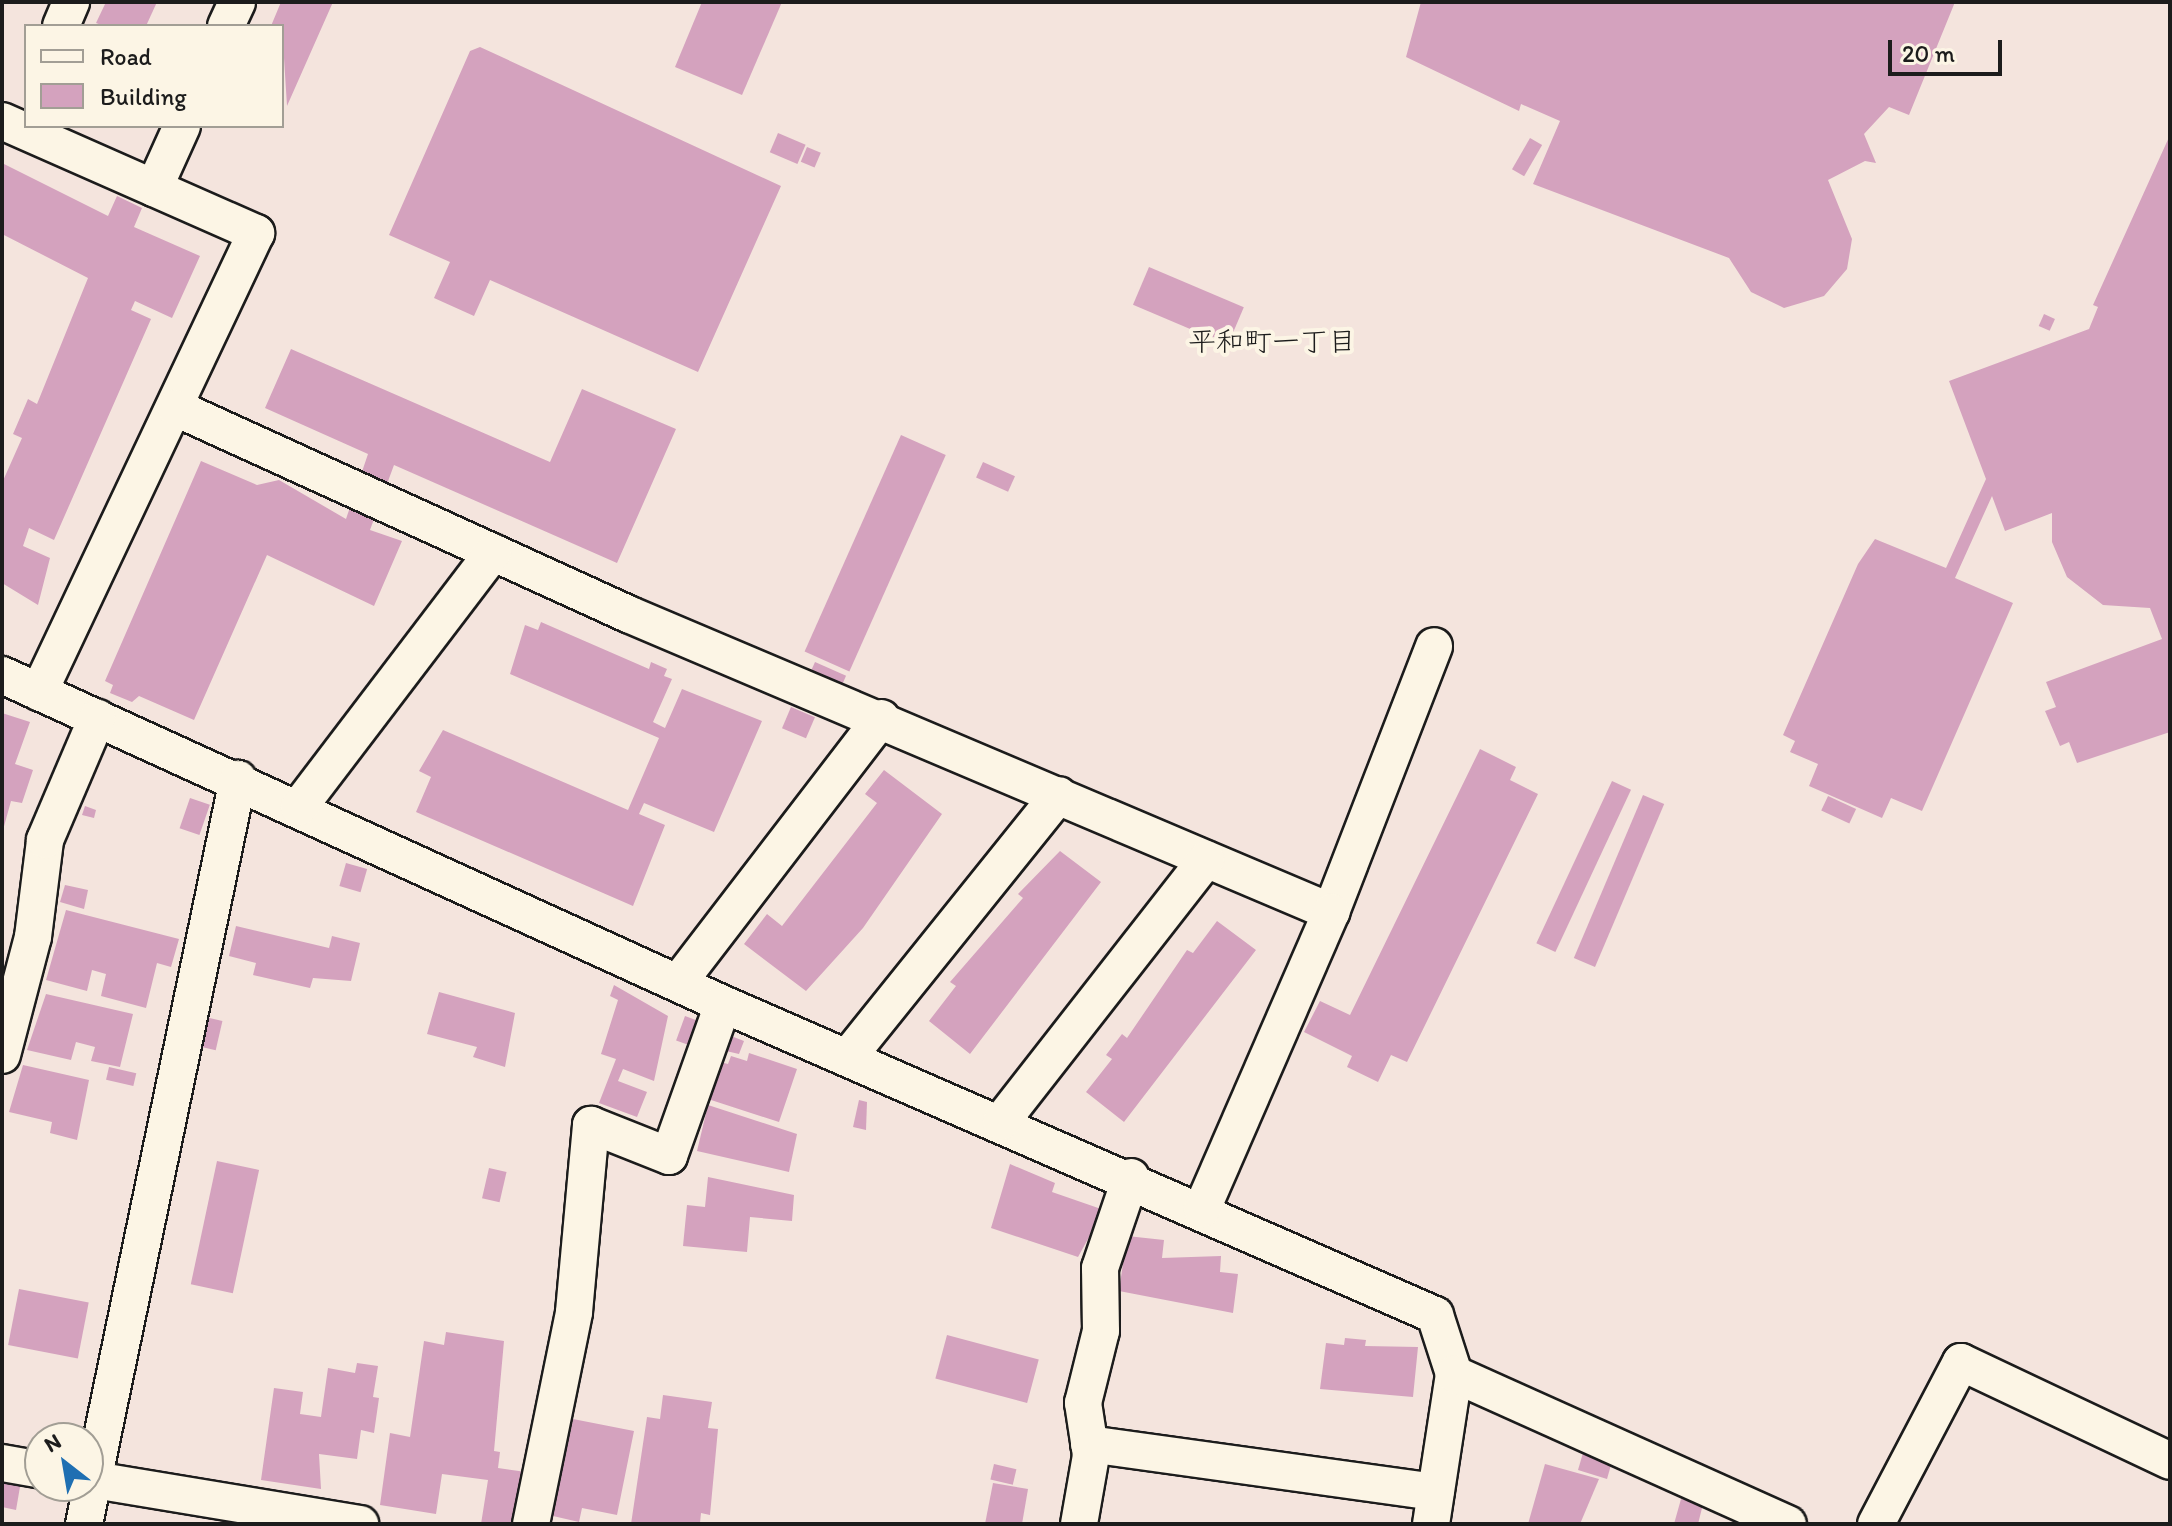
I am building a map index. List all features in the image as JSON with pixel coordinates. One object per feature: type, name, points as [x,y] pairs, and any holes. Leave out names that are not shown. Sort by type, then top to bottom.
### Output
[{"type":"street","points":[[62,24],[71,2]]},
{"type":"street","points":[[227,24],[237,2]]},
{"type":"street","points":[[35,128],[154,188],[256,233],[176,408],[39,692]]},
{"type":"street","points":[[154,188],[181,128]]},
{"type":"street","points":[[176,408],[493,552],[1331,912]]},
{"type":"street","points":[[299,807],[493,552]]},
{"type":"street","points":[[1202,1209],[1331,912],[1434,646]]},
{"type":"street","points":[[2,675],[238,779],[723,1004],[1131,1177],[1435,1315],[1454,1374],[1434,1508],[1089,1444]]},
{"type":"street","points":[[2,1055],[18,933],[45,840],[97,718]]},
{"type":"street","points":[[678,983],[881,718]]},
{"type":"street","points":[[101,1422],[238,779]]},
{"type":"street","points":[[848,1057],[1059,795]]},
{"type":"street","points":[[1001,1122],[1206,860]]},
{"type":"street","points":[[531,1524],[574,1312],[591,1125],[669,1156],[723,1004]]},
{"type":"street","points":[[1079,1524],[1089,1444],[1083,1403],[1101,1331],[1100,1268],[1131,1177]]},
{"type":"street","points":[[1876,1524],[1961,1362],[2170,1461]]},
{"type":"street","points":[[1454,1374],[1788,1524]]},
{"type":"street","points":[[2,1463],[24,1467]]},
{"type":"street","points":[[104,1482],[352,1523]]},
{"type":"street","points":[[84,1524],[86,1502]]},
{"type":"building","points":[[106,2],[157,2],[147,24],[96,23]]},
{"type":"building","points":[[281,2],[333,2],[287,106],[284,24],[272,24]]},
{"type":"building","points":[[702,2],[782,2],[742,95],[675,67]]},
{"type":"building","points":[[1421,2],[1955,2],[1909,115],[1889,107],[1864,134],[1876,163],[1865,161],[1828,180],[1852,239],[1847,269],[1824,296],[1784,308],[1751,292],[1729,258],[1533,184],[1560,121],[1521,104],[1519,111],[1406,57]]},
{"type":"building","points":[[480,47],[781,186],[698,372],[490,280],[474,316],[434,298],[450,262],[389,235],[470,51]]},
{"type":"building","points":[[778,133],[806,145],[797,164],[770,152]]},
{"type":"building","points":[[2170,135],[2170,732],[2077,763],[2069,742],[2060,746],[2045,711],[2056,707],[2046,682],[2162,639],[2150,608],[2103,605],[2067,577],[2052,542],[2052,513],[2005,531],[1992,496],[1955,578],[2013,603],[1922,811],[1891,798],[1882,818],[1809,786],[1818,764],[1790,752],[1795,741],[1783,735],[1858,564],[1875,539],[1946,568],[1986,479],[1949,381],[2089,329],[2098,307],[2093,305]]},
{"type":"building","points":[[1530,138],[1542,145],[1524,176],[1512,169]]},
{"type":"building","points":[[807,147],[821,153],[815,168],[801,162]]},
{"type":"building","points":[[2,163],[108,216],[117,196],[142,208],[134,227],[200,256],[172,318],[135,301],[131,310],[151,319],[54,540],[29,528],[23,546],[50,558],[38,605],[2,583],[2,483],[22,438],[13,434],[28,399],[37,404],[88,278],[2,234]]},
{"type":"building","points":[[1149,267],[1244,307],[1228,345],[1133,305]]},
{"type":"building","points":[[2044,314],[2055,319],[2050,331],[2039,326]]},
{"type":"building","points":[[291,349],[550,462],[582,389],[676,429],[617,563],[394,465],[370,530],[402,541],[374,606],[267,555],[194,720],[139,696],[132,702],[110,693],[113,685],[105,681],[201,461],[257,485],[279,480],[346,519],[368,454],[265,408]]},
{"type":"building","points":[[901,435],[946,455],[849,671],[805,652]]},
{"type":"building","points":[[983,462],[1015,476],[1008,492],[976,478]]},
{"type":"building","points":[[541,622],[649,669],[651,662],[667,669],[664,676],[672,679],[653,722],[665,728],[682,689],[762,721],[714,832],[644,803],[639,814],[665,825],[633,906],[416,812],[431,777],[419,771],[443,730],[628,810],[659,738],[510,674],[525,625],[538,630]]},
{"type":"building","points":[[815,662],[846,676],[840,690],[809,676]]},
{"type":"building","points":[[791,707],[815,717],[806,738],[782,728]]},
{"type":"building","points":[[2,713],[30,722],[15,764],[33,770],[22,803],[11,801],[3,830]]},
{"type":"building","points":[[1480,749],[1516,767],[1510,780],[1538,794],[1407,1062],[1391,1055],[1378,1082],[1347,1067],[1352,1056],[1304,1032],[1320,1001],[1350,1015]]},
{"type":"building","points":[[884,770],[942,814],[863,928],[806,991],[744,944],[767,914],[782,926],[877,803],[865,794]]},
{"type":"building","points":[[1612,781],[1631,790],[1555,952],[1536,943]]},
{"type":"building","points":[[1643,795],[1664,804],[1595,967],[1574,958]]},
{"type":"building","points":[[1828,796],[1856,809],[1849,824],[1821,811]]},
{"type":"building","points":[[190,798],[210,805],[199,835],[180,828]]},
{"type":"building","points":[[85,806],[96,810],[94,818],[82,815]]},
{"type":"building","points":[[1060,851],[1101,882],[970,1054],[929,1021],[956,986],[950,982],[1023,898],[1018,894]]},
{"type":"building","points":[[346,863],[367,869],[361,892],[339,886]]},
{"type":"building","points":[[65,885],[88,890],[84,909],[60,902]]},
{"type":"building","points":[[66,910],[179,939],[171,967],[157,963],[146,1008],[101,996],[106,974],[92,970],[87,991],[46,980]]},
{"type":"building","points":[[1217,921],[1256,950],[1124,1122],[1086,1092],[1112,1059],[1106,1055],[1122,1034],[1127,1038],[1187,950],[1193,953]]},
{"type":"building","points":[[236,926],[329,948],[332,936],[360,943],[351,981],[313,978],[310,988],[253,975],[256,963],[229,956]]},
{"type":"building","points":[[614,985],[668,1016],[654,1081],[623,1069],[618,1081],[647,1092],[637,1117],[599,1103],[616,1059],[601,1054],[618,1000],[610,996]]},
{"type":"building","points":[[439,992],[515,1013],[505,1067],[473,1057],[477,1047],[427,1034]]},
{"type":"building","points":[[46,994],[133,1014],[120,1067],[91,1061],[95,1047],[76,1042],[71,1060],[27,1050]]},
{"type":"building","points":[[201,1016],[222,1021],[216,1050],[194,1045]]},
{"type":"building","points":[[685,1016],[699,1021],[690,1046],[676,1040]]},
{"type":"building","points":[[731,1036],[744,1041],[739,1054],[726,1051]]},
{"type":"building","points":[[749,1053],[797,1069],[779,1122],[708,1099],[720,1062],[728,1064],[731,1056],[747,1061]]},
{"type":"building","points":[[23,1065],[89,1080],[77,1140],[50,1133],[52,1122],[9,1112]]},
{"type":"building","points":[[109,1067],[136,1073],[133,1086],[106,1080]]},
{"type":"building","points":[[859,1100],[867,1102],[866,1130],[853,1127]]},
{"type":"building","points":[[708,1105],[797,1134],[789,1172],[697,1151]]},
{"type":"building","points":[[217,1161],[259,1170],[233,1293],[191,1284]]},
{"type":"building","points":[[1010,1164],[1055,1183],[1052,1192],[1104,1210],[1078,1257],[991,1228]]},
{"type":"building","points":[[489,1168],[507,1172],[500,1202],[482,1198]]},
{"type":"building","points":[[708,1177],[794,1195],[792,1221],[750,1217],[747,1252],[683,1246],[687,1205],[705,1207]]},
{"type":"building","points":[[1127,1236],[1164,1240],[1162,1258],[1221,1256],[1220,1272],[1238,1274],[1233,1313],[1119,1291]]},
{"type":"building","points":[[19,1289],[89,1303],[78,1359],[8,1345]]},
{"type":"building","points":[[446,1332],[504,1341],[494,1451],[500,1452],[498,1468],[526,1472],[517,1524],[481,1524],[488,1480],[442,1474],[436,1514],[380,1505],[390,1433],[410,1437],[424,1341],[444,1345]]},
{"type":"building","points":[[947,1335],[1039,1360],[1027,1403],[935,1378]]},
{"type":"building","points":[[1345,1338],[1366,1340],[1365,1346],[1418,1347],[1413,1397],[1320,1389],[1326,1343],[1344,1345]]},
{"type":"building","points":[[357,1363],[378,1366],[373,1397],[379,1398],[374,1433],[361,1430],[357,1459],[319,1454],[321,1489],[261,1480],[274,1388],[303,1392],[300,1414],[321,1417],[328,1368],[355,1373]]},
{"type":"building","points":[[663,1395],[712,1402],[708,1428],[718,1429],[710,1515],[701,1513],[700,1523],[631,1524],[647,1417],[660,1419]]},
{"type":"building","points":[[573,1419],[634,1431],[617,1515],[582,1508],[579,1522],[553,1516]]},
{"type":"building","points":[[1583,1453],[1611,1465],[1607,1479],[1578,1470]]},
{"type":"building","points":[[994,1464],[1016,1469],[1013,1485],[990,1480]]},
{"type":"building","points":[[1545,1464],[1599,1479],[1580,1524],[1528,1524]]},
{"type":"building","points":[[2,1477],[21,1481],[16,1510],[2,1507]]},
{"type":"building","points":[[993,1483],[1028,1489],[1022,1524],[985,1524]]},
{"type":"building","points":[[1681,1499],[1703,1504],[1698,1524],[1674,1524]]},
{"type":"district","name":"平和町一丁目","points":[[1272,341]]}]
